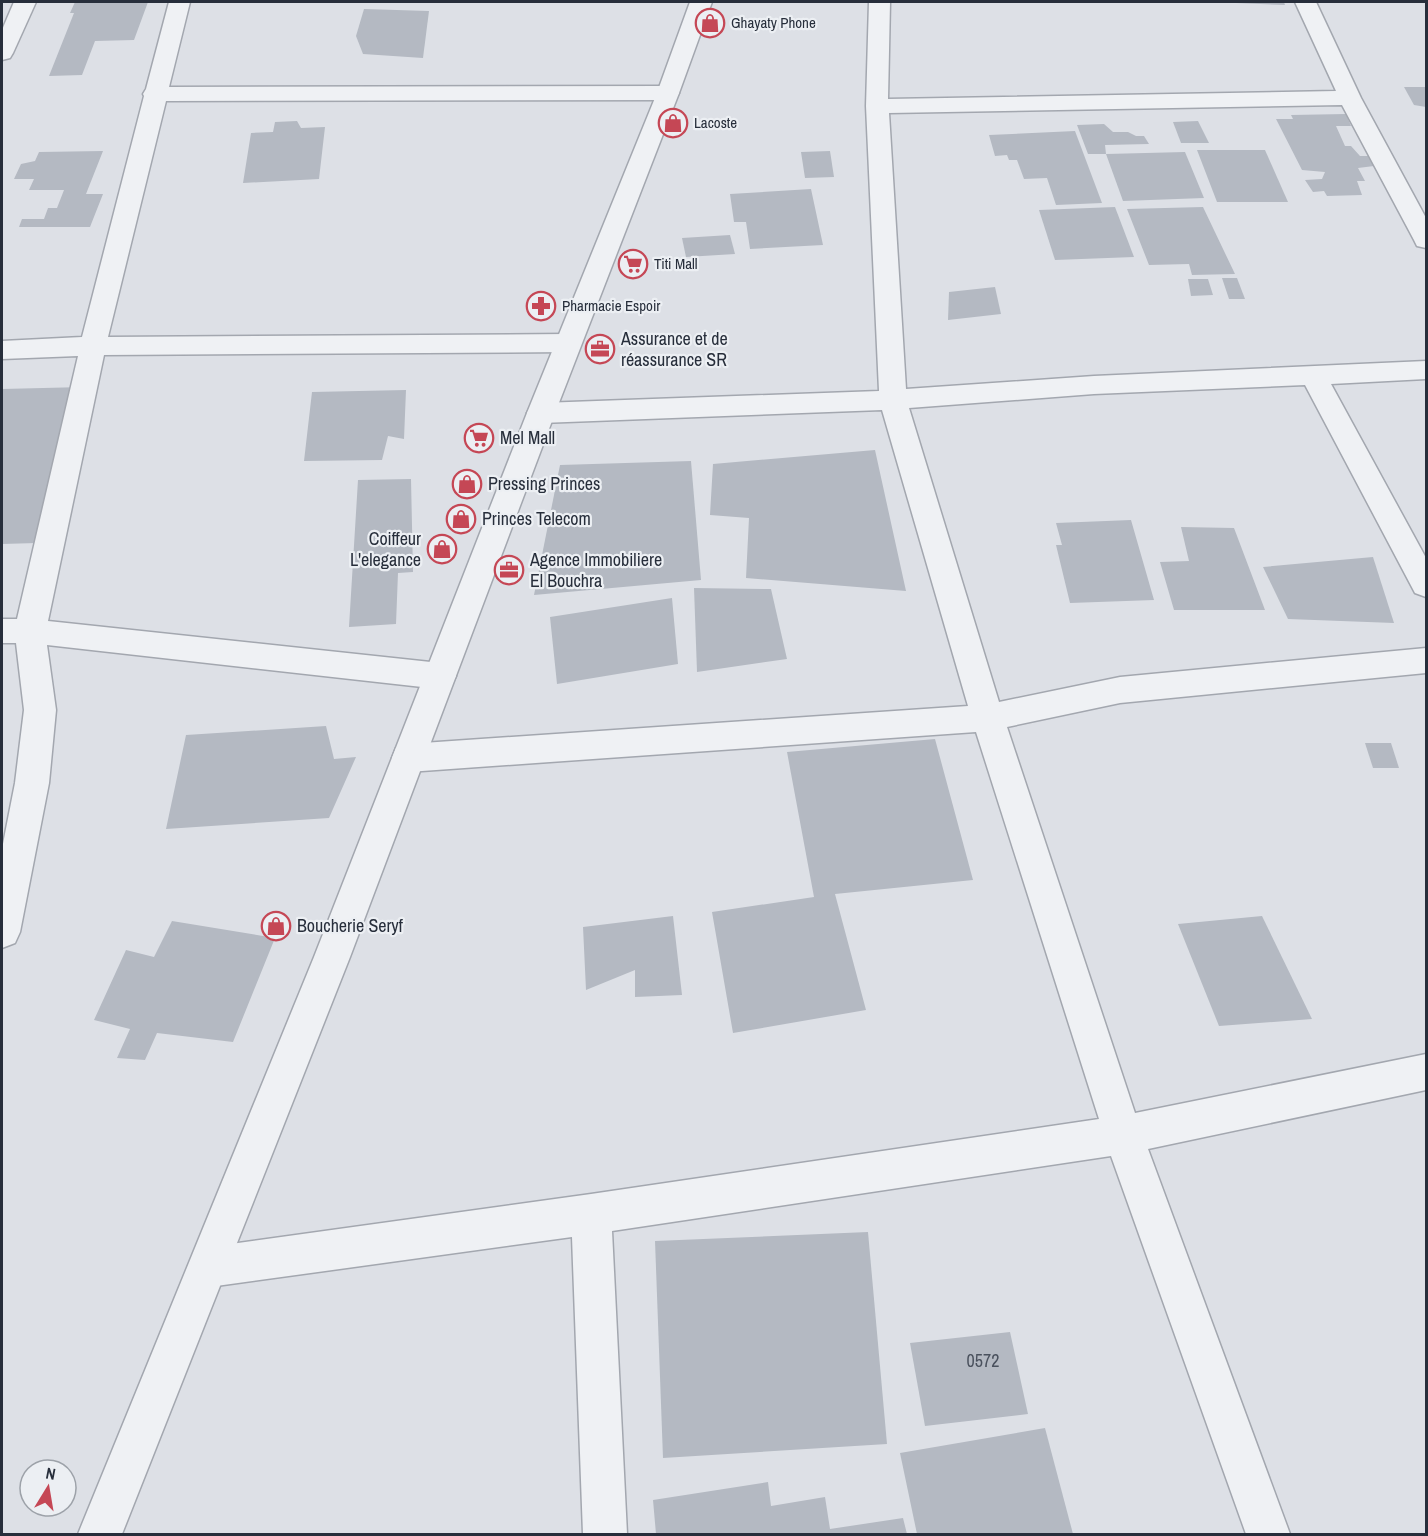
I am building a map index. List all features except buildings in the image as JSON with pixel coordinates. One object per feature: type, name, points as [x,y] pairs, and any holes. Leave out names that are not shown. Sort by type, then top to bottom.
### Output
[{"type":"street","points":[[2,53],[26,2]]},
{"type":"street","points":[[2,932],[32,783],[40,710],[16,631],[93,346],[154,94],[179,2]]},
{"type":"street","points":[[100,1534],[209,1267],[568,343],[668,93],[701,2]]},
{"type":"street","points":[[879,2],[877,106],[893,400],[988,718],[1124,1135],[1268,1534]]},
{"type":"street","points":[[1306,2],[1350,99],[1426,240]]},
{"type":"street","points":[[154,94],[668,93]]},
{"type":"street","points":[[877,106],[1350,99]]},
{"type":"street","points":[[2,350],[93,346],[568,343]]},
{"type":"street","points":[[541,413],[893,400],[1094,385],[1426,370]]},
{"type":"street","points":[[1313,375],[1426,585]]},
{"type":"street","points":[[16,631],[440,676]]},
{"type":"street","points":[[408,758],[988,718],[1120,690],[1426,660]]},
{"type":"street","points":[[209,1267],[591,1214],[1124,1135],[1426,1072]]},
{"type":"street","points":[[591,1214],[605,1534]]},
{"type":"place","name":"Ghayaty Phone","points":[[710,23]]},
{"type":"place","name":"Lacoste","points":[[673,123]]},
{"type":"place","name":"Titi Mall","points":[[633,264]]},
{"type":"place","name":"Pharmacie Espoir","points":[[541,306]]},
{"type":"place","name":"Assurance et de réassurance SR","points":[[600,349]]},
{"type":"place","name":"Mel Mall","points":[[479,438]]},
{"type":"place","name":"Pressing Princes","points":[[467,484]]},
{"type":"place","name":"Princes Telecom","points":[[461,519]]},
{"type":"place","name":"Coiffeur L'elegance","points":[[442,549]]},
{"type":"place","name":"Agence Immobiliere El Bouchra","points":[[509,570]]},
{"type":"place","name":"Boucherie Seryf","points":[[276,926]]}]
